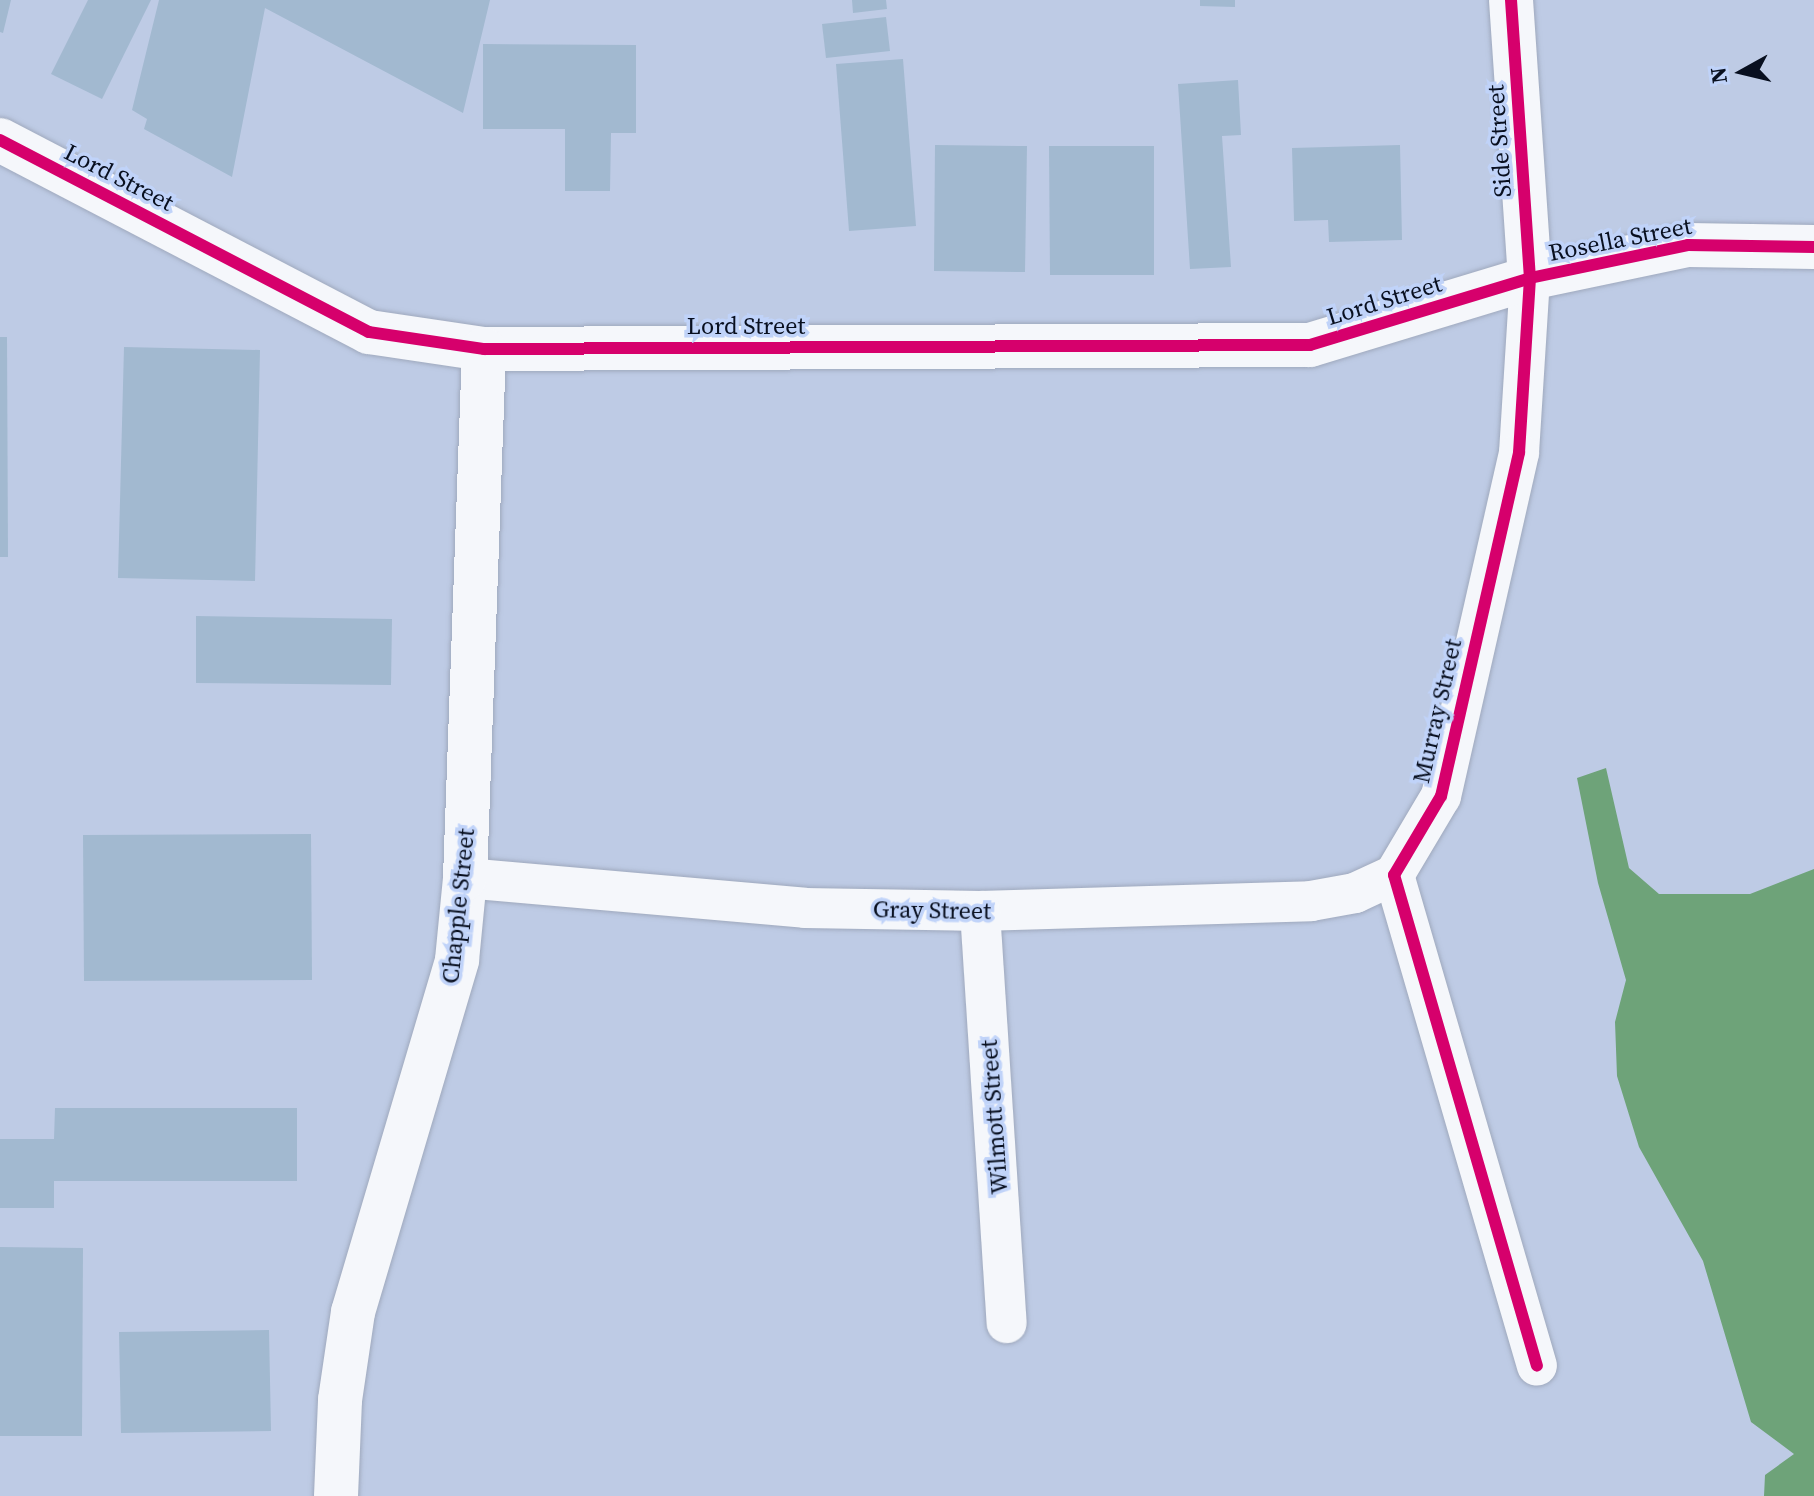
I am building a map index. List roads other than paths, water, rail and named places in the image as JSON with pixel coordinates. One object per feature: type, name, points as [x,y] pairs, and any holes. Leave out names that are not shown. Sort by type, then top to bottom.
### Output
[{"type":"street","name":"Side Street","points":[[1511,0],[1530,278]]},
{"type":"street","name":"Lord Street","points":[[0,140],[369,332],[484,349],[1310,345],[1530,278]]},
{"type":"street","name":"Rosella Street","points":[[1530,278],[1688,245],[1814,247]]},
{"type":"street","name":"Murray Street","points":[[1394,875],[1441,796],[1445,780],[1519,453],[1530,278]]},
{"type":"street","name":"Chapple Street","points":[[336,1496],[340,1400],[353,1312],[407,1116],[439,1031],[457,960],[465,878],[484,349]]},
{"type":"street","name":"Gray Street","points":[[465,878],[805,908],[980,911],[1311,901],[1355,893],[1394,875]]},
{"type":"street","points":[[1394,875],[1537,1366]]},
{"type":"street","name":"Wilmott Street","points":[[980,911],[1007,1323]]}]
